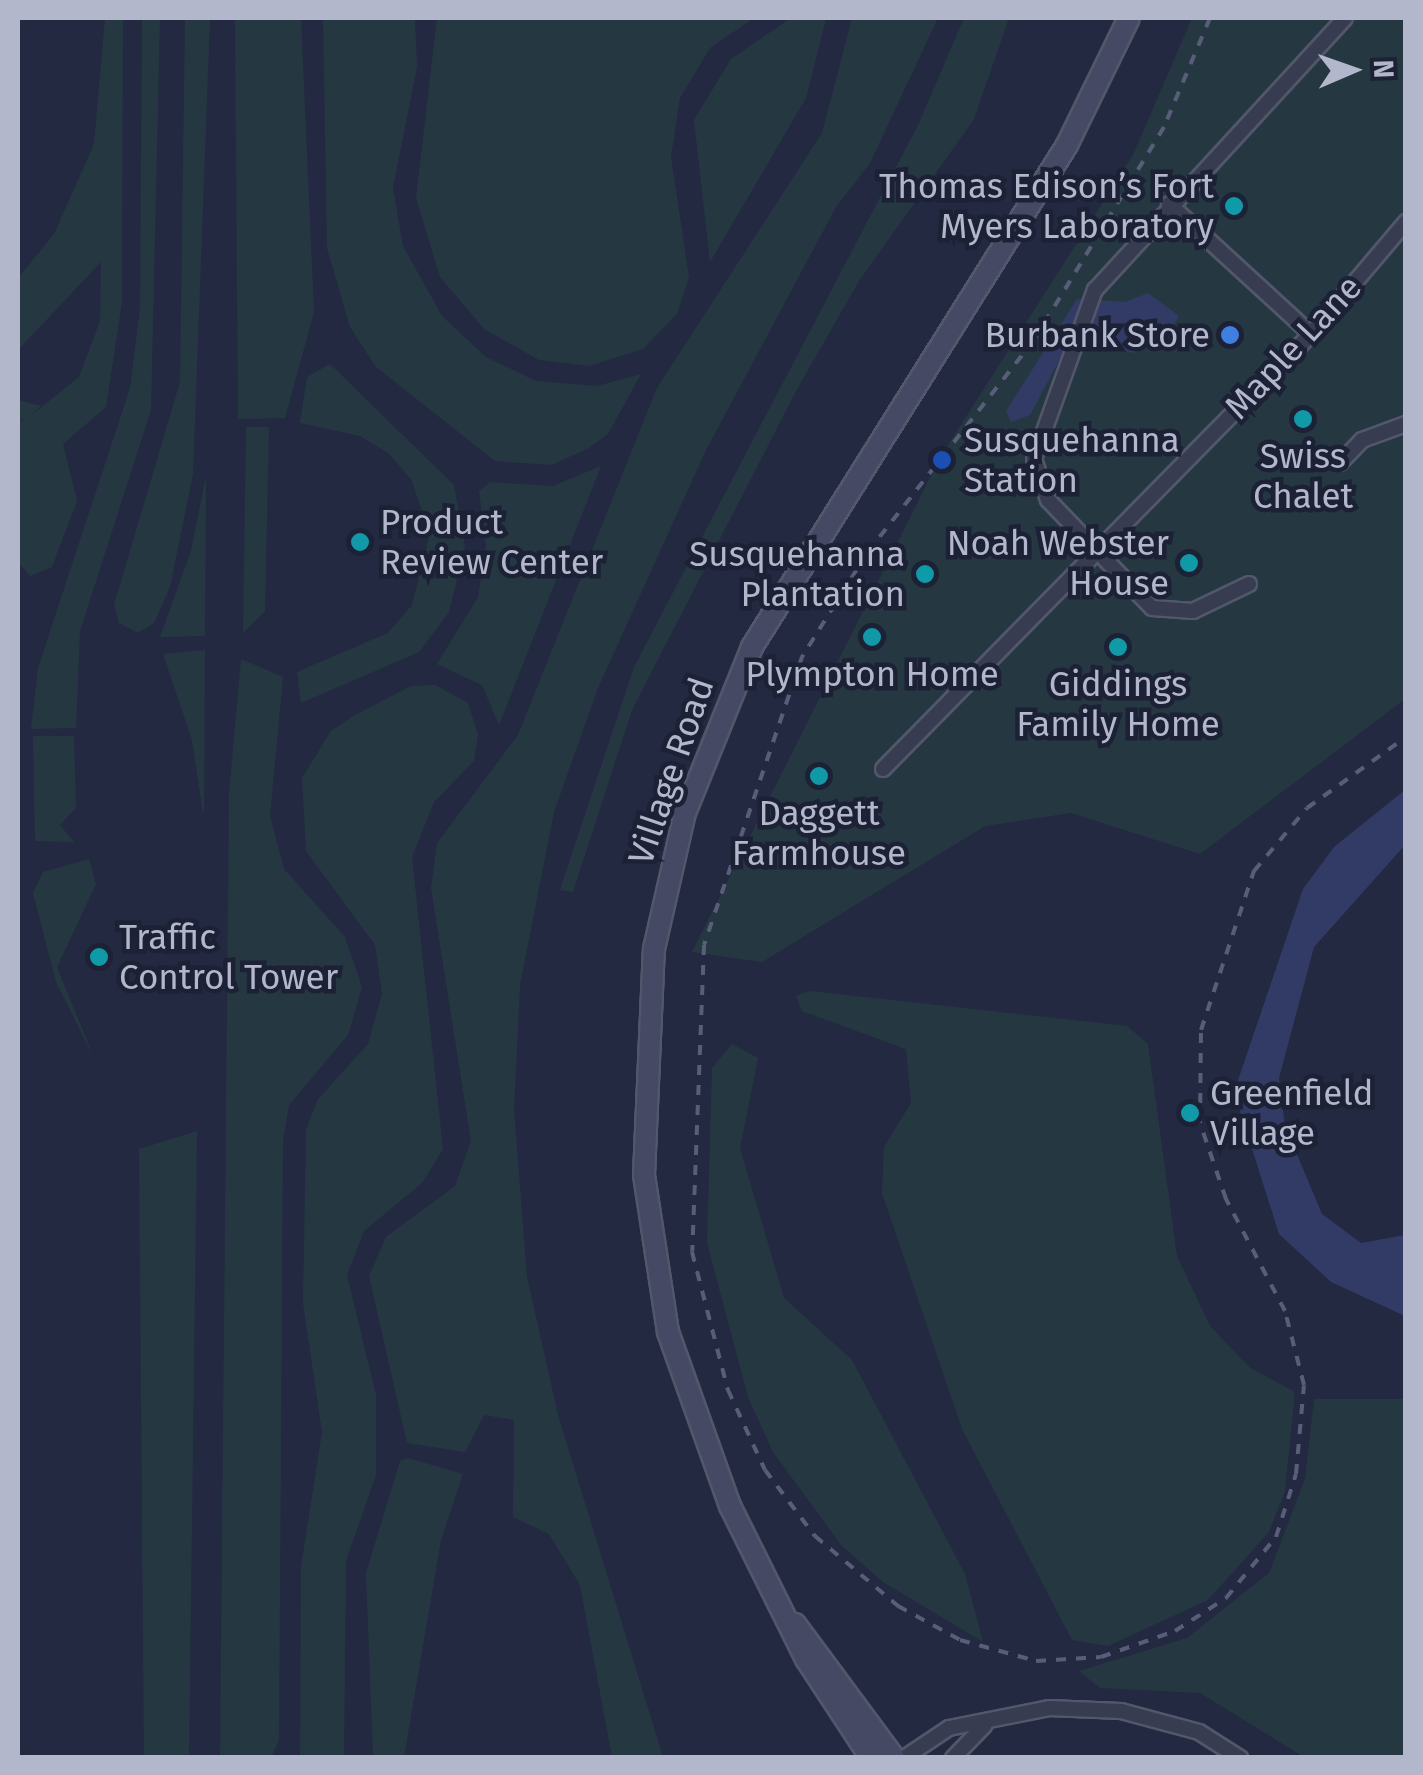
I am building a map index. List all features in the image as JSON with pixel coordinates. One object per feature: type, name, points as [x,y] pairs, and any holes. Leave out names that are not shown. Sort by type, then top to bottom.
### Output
[{"type":"street","name":"Village Road","points":[[872,1758],[806,1659],[793,1623],[706,1451],[657,1282],[643,1076],[665,890],[704,755],[766,620],[1067,145],[1130,18]]},
{"type":"street","points":[[1250,584],[1193,611],[1166,612],[1144,603],[1034,474],[1095,290],[1169,204],[1345,18]]},
{"type":"street","points":[[1169,204],[1311,334]]},
{"type":"street","name":"Maple Lane","points":[[883,769],[1311,334],[1406,222]]},
{"type":"street","points":[[1340,463],[1362,440],[1406,424]]},
{"type":"street","name":"Village Road","points":[[793,1623],[820,1647],[894,1758]]},
{"type":"street","points":[[904,1758],[949,1728],[984,1726],[1049,1708],[1120,1711],[1198,1732],[1240,1758]]},
{"type":"street","points":[[952,1758],[984,1726]]},
{"type":"shaded area","points":[[105,18],[123,18],[122,302],[106,407],[63,444],[77,501],[52,567],[30,576],[18,562],[18,424],[26,418],[18,421],[18,400],[41,406],[28,418],[79,377],[100,321],[101,262],[18,350],[18,278],[54,234],[94,144]]},
{"type":"shaded area","points":[[142,18],[160,18],[151,410],[80,631],[76,728],[31,729],[38,668],[130,388],[140,309]]},
{"type":"shaded area","points":[[185,18],[210,18],[193,474],[170,587],[154,623],[138,633],[119,623],[114,605],[180,382]]},
{"type":"shaded area","points":[[235,18],[301,18],[314,312],[285,418],[238,419]]},
{"type":"shaded area","points":[[323,18],[415,18],[417,67],[393,188],[403,246],[442,316],[486,357],[536,381],[597,386],[641,374],[608,434],[587,449],[551,465],[495,461],[376,367],[350,327],[327,248]]},
{"type":"shaded area","points":[[437,18],[754,18],[710,48],[680,98],[671,157],[689,277],[677,314],[643,349],[589,366],[539,360],[484,329],[440,277],[416,198]]},
{"type":"shaded area","points":[[791,18],[826,18],[806,98],[710,262],[694,120],[731,59]]},
{"type":"shaded area","points":[[852,18],[938,18],[870,163],[836,207],[705,452],[598,688],[554,812],[520,985],[514,1110],[527,1277],[558,1415],[663,1757],[612,1757],[580,1585],[549,1534],[513,1517],[514,1420],[484,1415],[465,1452],[407,1443],[369,1276],[386,1237],[455,1186],[471,1141],[431,888],[437,843],[518,735],[657,388],[822,133]]},
{"type":"shaded area","points":[[964,18],[1009,18],[974,119],[859,281],[796,391],[632,710],[573,892],[560,890],[634,667],[919,123]]},
{"type":"shaded area","points":[[1192,18],[1405,18],[1405,699],[1200,854],[1071,813],[985,826],[762,962],[692,952],[941,456],[1133,155]]},
{"type":"shaded area","points":[[330,364],[454,485],[465,547],[449,612],[419,652],[301,703],[297,672],[388,633],[412,605],[430,534],[411,479],[388,453],[360,436],[300,423],[307,377]]},
{"type":"shaded area","points":[[246,427],[269,427],[265,611],[243,633]]},
{"type":"shaded area","points":[[601,466],[499,725],[482,685],[437,664],[478,597],[486,545],[479,491],[490,482],[553,486]]},
{"type":"shaded area","points":[[206,476],[205,636],[160,637],[191,551]]},
{"type":"shaded area","points":[[205,650],[203,813],[192,740],[163,654]]},
{"type":"shaded area","points":[[241,659],[283,677],[270,816],[284,869],[345,937],[362,987],[348,1035],[289,1105],[283,1141],[279,1740],[271,1758],[220,1757],[229,794]]},
{"type":"shaded area","points":[[435,685],[468,703],[478,735],[474,761],[434,802],[412,857],[443,1149],[422,1183],[364,1231],[347,1275],[376,1395],[376,1475],[346,1561],[344,1757],[300,1757],[301,1567],[322,1432],[303,1303],[306,1130],[318,1099],[368,1044],[382,994],[375,945],[306,851],[302,778],[331,731],[411,686]]},
{"type":"shaded area","points":[[33,736],[74,736],[76,808],[60,825],[74,842],[35,841]]},
{"type":"shaded area","points":[[89,859],[96,884],[57,967],[94,1058],[56,982],[33,893],[43,872]]},
{"type":"shaded area","points":[[810,991],[1127,1026],[1148,1044],[1177,1256],[1210,1326],[1249,1367],[1295,1392],[1285,1491],[1269,1532],[1208,1600],[1108,1646],[1072,1640],[962,1429],[882,1193],[884,1147],[911,1103],[906,1049],[802,1011],[796,996]]},
{"type":"shaded area","points":[[732,1044],[758,1058],[740,1148],[784,1298],[852,1360],[965,1574],[983,1642],[883,1582],[842,1546],[773,1452],[748,1397],[707,1243],[712,1068]]},
{"type":"shaded area","points":[[197,1131],[189,1757],[144,1757],[139,1149]]},
{"type":"shaded area","points":[[1314,1399],[1405,1399],[1405,1757],[1304,1757],[1200,1693],[1100,1688],[1079,1671],[1187,1638],[1269,1573],[1305,1479]]},
{"type":"shaded area","points":[[408,1458],[463,1474],[441,1540],[404,1757],[373,1757],[366,1573],[400,1461]]},
{"type":"water","points":[[1148,293],[1179,316],[1167,337],[1134,353],[1071,338],[1030,415],[1011,422],[1006,411],[1077,299],[1125,302]]},
{"type":"water","points":[[1405,790],[1405,845],[1314,947],[1279,1078],[1285,1126],[1322,1214],[1361,1243],[1405,1235],[1405,1316],[1331,1282],[1279,1234],[1234,1092],[1303,889],[1334,847]]},
{"type":"railway","points":[[1210,18],[1164,127],[1034,340],[867,553],[802,657],[704,945],[692,1252],[728,1390],[765,1470],[815,1536],[898,1606],[960,1640],[1036,1661],[1101,1657],[1175,1631],[1226,1598],[1276,1537],[1296,1474],[1304,1385],[1285,1311],[1226,1199],[1200,1123],[1201,1030],[1254,871],[1307,808],[1406,737]]},
{"type":"place","name":"Thomas Edison’s Fort Myers Laboratory","points":[[1234,206]]},
{"type":"place","name":"Burbank Store","points":[[1230,335]]},
{"type":"place","name":"Swiss Chalet","points":[[1303,419]]},
{"type":"place","name":"Susquehanna Station","points":[[942,460]]},
{"type":"place","name":"Product Review Center","points":[[360,542]]},
{"type":"place","name":"Noah Webster House","points":[[1189,563]]},
{"type":"place","name":"Susquehanna Plantation","points":[[925,574]]},
{"type":"place","name":"Plympton Home","points":[[872,637]]},
{"type":"place","name":"Giddings Family Home","points":[[1118,647]]},
{"type":"place","name":"Daggett Farmhouse","points":[[819,776]]},
{"type":"place","name":"Traffic Control Tower","points":[[99,957]]},
{"type":"place","name":"Greenfield Village","points":[[1190,1113]]}]
